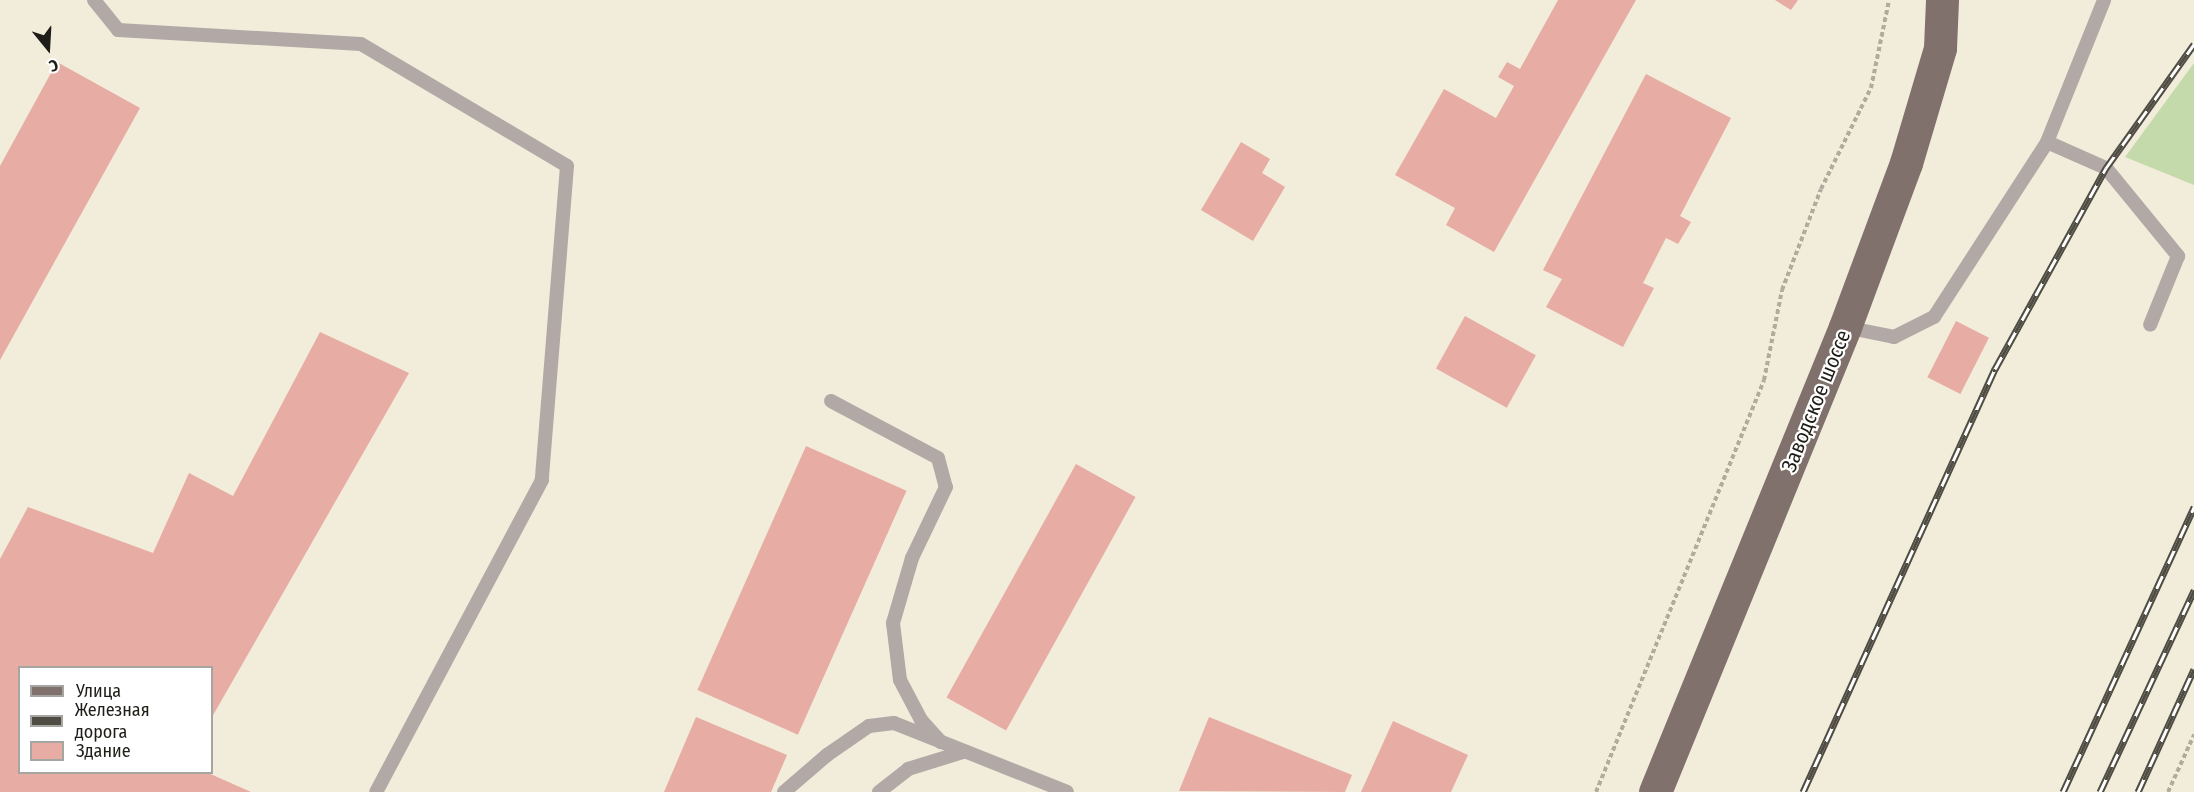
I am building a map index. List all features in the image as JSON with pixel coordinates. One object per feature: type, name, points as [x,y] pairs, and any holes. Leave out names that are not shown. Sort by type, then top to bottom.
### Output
[{"type":"main road","name":"Заводское шоссе","points":[[1655,792],[1845,327],[1906,163],[1940,48],[1942,0]]},
{"type":"lane","points":[[93,0],[118,30],[361,44],[567,166],[542,480],[376,792]]},
{"type":"lane","points":[[1845,327],[1894,337],[1934,317],[2047,142],[2104,0]]},
{"type":"lane","points":[[2047,142],[2106,168],[2178,255],[2150,325]]},
{"type":"lane","points":[[831,401],[938,458],[946,487],[912,558],[893,623],[900,681],[921,720],[940,742]]},
{"type":"lane","points":[[784,792],[827,754],[869,726],[894,723],[1067,792]]},
{"type":"lane","points":[[879,792],[908,769],[965,752]]},
{"type":"path","points":[[1596,792],[1764,380],[1782,290],[1821,189],[1871,88],[1889,0]]},
{"type":"path","points":[[2168,792],[2194,735]]},
{"type":"green space","points":[[2194,63],[2194,185],[2125,157]]},
{"type":"building","points":[[1558,0],[1636,0],[1494,252],[1446,225],[1455,208],[1395,175],[1444,89],[1496,118],[1514,86],[1498,77],[1507,62],[1520,69]]},
{"type":"building","points":[[1775,0],[1798,0],[1791,10]]},
{"type":"building","points":[[57,62],[140,108],[0,360],[0,166]]},
{"type":"building","points":[[1646,74],[1731,118],[1680,216],[1691,222],[1678,244],[1666,238],[1643,283],[1654,288],[1623,347],[1546,307],[1562,279],[1543,270]]},
{"type":"building","points":[[1241,142],[1270,159],[1262,173],[1285,187],[1253,241],[1201,210]]},
{"type":"building","points":[[1465,316],[1536,355],[1507,408],[1436,368]]},
{"type":"building","points":[[1956,321],[1989,338],[1960,394],[1927,377]]},
{"type":"building","points":[[320,332],[409,373],[213,715],[213,666],[18,666],[18,774],[210,774],[251,792],[0,792],[0,559],[28,507],[153,553],[189,473],[233,496]]},
{"type":"building","points":[[806,446],[906,491],[798,735],[697,690]]},
{"type":"building","points":[[1076,464],[1135,497],[1006,730],[947,698]]},
{"type":"building","points":[[696,717],[787,755],[771,792],[664,792]]},
{"type":"building","points":[[1209,717],[1352,775],[1345,792],[1179,791]]},
{"type":"building","points":[[1393,721],[1468,755],[1451,792],[1361,792]]},
{"type":"railway","points":[[1803,792],[1995,369],[2106,168],[2194,44]]},
{"type":"railway","points":[[2063,792],[2194,507]]},
{"type":"railway","points":[[2100,792],[2194,590]]},
{"type":"railway","points":[[2138,792],[2194,669]]}]
